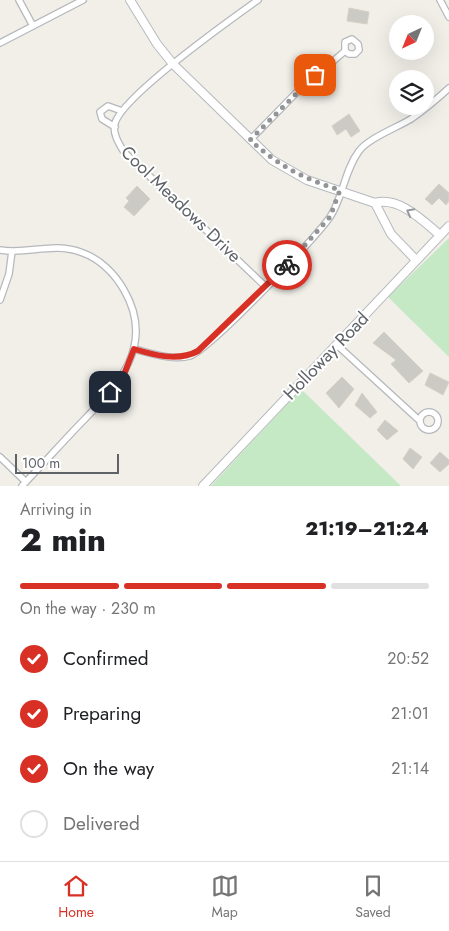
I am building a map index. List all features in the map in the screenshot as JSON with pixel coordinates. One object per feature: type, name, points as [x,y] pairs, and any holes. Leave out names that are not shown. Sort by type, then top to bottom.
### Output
[{"type":"street","points":[[19,0],[33,26]]},
{"type":"street","points":[[0,43],[83,0]]},
{"type":"street","points":[[130,0],[157,44],[173,64],[272,160],[307,180],[375,203],[381,201],[396,204],[418,216],[440,236]]},
{"type":"street","name":"Cool Meadows Drive","points":[[258,0],[220,26],[173,64],[122,110],[115,127],[117,140],[124,152],[266,287]]},
{"type":"street","points":[[440,0],[449,17]]},
{"type":"street","points":[[250,140],[296,92],[345,51]]},
{"type":"street","points":[[134,349],[168,357],[190,356],[205,346],[266,287],[330,217],[340,190],[360,150],[411,118],[449,88]]},
{"type":"street","points":[[115,127],[102,119],[100,112],[108,106],[122,110]]},
{"type":"street","points":[[375,203],[391,234],[416,260]]},
{"type":"street","name":"Holloway Road","points":[[203,486],[449,226]]},
{"type":"street","points":[[0,250],[12,251],[59,247],[82,252],[97,261],[117,279],[131,304],[135,326],[134,349],[119,382],[24,484],[0,457]]},
{"type":"street","points":[[0,300],[9,274],[12,251]]},
{"type":"street","points":[[336,346],[420,421]]},
{"type":"green space","points":[[449,238],[449,357],[388,297]]},
{"type":"green space","points":[[301,389],[401,486],[211,486]]},
{"type":"building","points":[[349,8],[369,12],[367,24],[347,21]]},
{"type":"building","points":[[349,114],[360,131],[351,137],[346,129],[337,135],[332,126]]},
{"type":"building","points":[[439,184],[449,193],[449,201],[446,205],[439,198],[432,205],[425,199]]},
{"type":"building","points":[[137,186],[150,199],[134,216],[124,207],[129,201],[126,198]]},
{"type":"building","points":[[384,332],[423,371],[409,383],[391,364],[396,360],[373,343]]},
{"type":"building","points":[[430,373],[449,382],[443,395],[425,385]]},
{"type":"building","points":[[342,377],[354,389],[339,408],[326,393]]},
{"type":"building","points":[[362,393],[377,412],[370,418],[355,405]]},
{"type":"building","points":[[385,420],[398,431],[387,440],[377,430]]},
{"type":"building","points":[[410,448],[422,457],[413,469],[403,459]]},
{"type":"building","points":[[440,452],[449,460],[449,464],[440,472],[430,463]]},
{"type":"way so far","points":[[287,265],[330,217],[340,190],[307,180],[272,160],[250,140],[315,75]]},
{"type":"route","points":[[110,392],[125,372],[134,349],[168,357],[190,356],[205,346],[287,265]]}]
